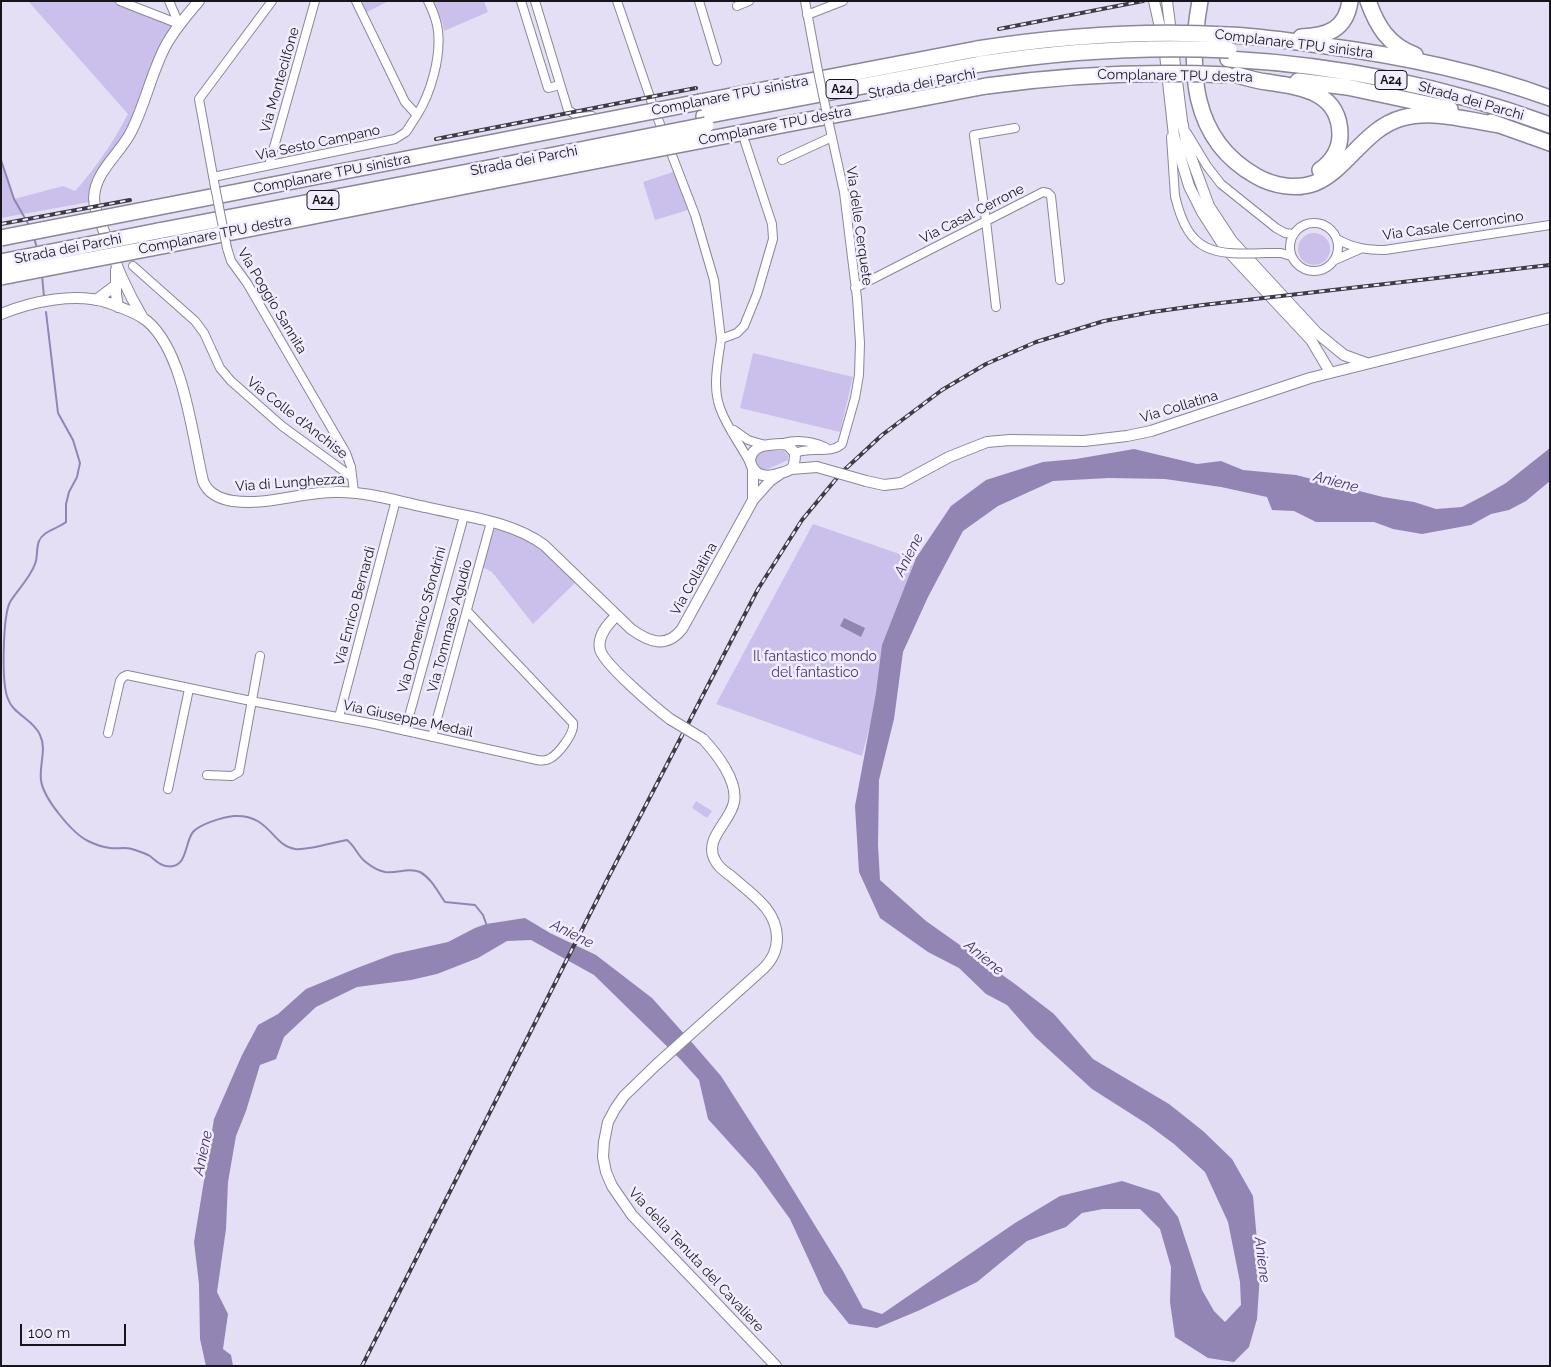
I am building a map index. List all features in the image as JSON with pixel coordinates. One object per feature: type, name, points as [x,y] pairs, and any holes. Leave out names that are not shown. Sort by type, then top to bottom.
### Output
[{"type":"highway","points":[[1200,1],[1195,36],[1194,62],[1196,85],[1203,116],[1214,138],[1229,156],[1246,170],[1265,181],[1292,186],[1307,186],[1318,182],[1331,173],[1380,128],[1405,117],[1436,114],[1500,125]]},
{"type":"highway","points":[[1208,1],[1203,41],[1203,79],[1212,117],[1225,140],[1255,168],[1276,177],[1301,179],[1312,175],[1327,164],[1336,151],[1340,139],[1337,118],[1329,104],[1315,93],[1301,87],[1232,75]]},
{"type":"highway","points":[[1267,38],[1306,37],[1332,31],[1345,18],[1350,1]]},
{"type":"highway","points":[[1368,1],[1380,28],[1390,41],[1400,48],[1422,57],[1465,68],[1490,79]]},
{"type":"highway","name":"Complanare TPU sinistra","points":[[1,238],[158,227],[981,67],[1023,42],[1108,34],[1166,33],[1267,38],[1394,57],[1490,79],[1550,98]]},
{"type":"highway","name":"Strada dei Parchi","points":[[1,253],[158,227],[1038,56],[1110,50],[1169,48],[1228,54],[1301,57],[1384,70],[1472,91],[1550,116]]},
{"type":"highway","name":"Strada dei Parchi","points":[[1228,54],[1384,79],[1469,98],[1550,125]]},
{"type":"highway","name":"Complanare TPU destra","points":[[981,67],[1043,79],[1116,73],[1232,75],[1307,82],[1436,105],[1550,143]]},
{"type":"highway","name":"Complanare TPU destra","points":[[1,277],[158,227]]},
{"type":"highway","name":"Strada dei Parchi","points":[[1,262],[158,227]]},
{"type":"street","points":[[120,1],[179,24]]},
{"type":"street","points":[[169,1],[179,24]]},
{"type":"street","points":[[143,318],[126,290],[117,268],[97,212],[94,201],[95,191],[101,175],[131,133],[161,55],[179,24],[199,1]]},
{"type":"street","name":"Via Poggio Sannita","points":[[272,1],[199,99],[226,248],[231,261],[247,283],[345,450],[349,460],[354,492]]},
{"type":"street","name":"Via Montecilfone","points":[[269,165],[315,1]]},
{"type":"street","points":[[356,1],[406,104],[417,115],[428,94],[436,59],[438,38],[436,22],[428,1]]},
{"type":"street","points":[[521,1],[548,88],[560,85]]},
{"type":"street","points":[[535,1],[568,110],[579,117],[653,106]]},
{"type":"street","points":[[617,1],[653,106],[695,215],[714,280],[721,339],[716,389],[720,407],[752,468],[762,476],[780,474],[791,469],[795,455]]},
{"type":"street","points":[[699,1],[717,61]]},
{"type":"street","points":[[737,6],[749,1]]},
{"type":"street","name":"Via delle Cerquete","points":[[805,1],[844,192],[860,343],[859,375],[844,440],[839,447],[832,449]]},
{"type":"street","points":[[807,15],[843,1]]},
{"type":"street","points":[[1154,1],[1164,45],[1175,196],[1180,217],[1185,227],[1200,244],[1216,252],[1228,254],[1281,253],[1291,256],[1290,241],[1294,234],[1285,233],[1276,228],[1221,184],[1189,138],[1182,121]]},
{"type":"street","points":[[1167,1],[1182,121],[1187,146],[1209,206],[1232,240],[1317,333],[1344,356],[1367,363]]},
{"type":"street","points":[[1169,97],[1178,153],[1189,186],[1202,212],[1225,248],[1317,348],[1330,372]]},
{"type":"street","name":"Via Sesto Campano","points":[[213,177],[396,139],[406,132],[417,115]]},
{"type":"street","points":[[996,307],[974,135],[1015,128]]},
{"type":"street","points":[[782,160],[832,137]]},
{"type":"street","points":[[721,339],[737,333],[744,326],[757,294],[772,239],[772,224],[745,142]]},
{"type":"street","name":"Via Casal Cerrone","points":[[855,288],[1045,192],[1051,198],[1060,280]]},
{"type":"street","name":"Via Casale Cerroncino","points":[[1294,234],[1300,227],[1317,223],[1326,226],[1337,239],[1349,246],[1361,249],[1385,250],[1550,225]]},
{"type":"street","points":[[1335,260],[1338,254],[1337,239]]},
{"type":"street","name":"Via Casale Cerroncino","points":[[1291,256],[1301,268],[1308,271],[1323,270],[1335,260],[1361,249]]},
{"type":"street","name":"Via Colle d'Anchise","points":[[133,266],[195,321],[204,333],[220,368],[239,389],[282,426],[352,477]]},
{"type":"street","points":[[117,268],[118,307]]},
{"type":"street","points":[[96,300],[116,285]]},
{"type":"street","points":[[118,307],[126,290]]},
{"type":"street","points":[[1,314],[24,306],[65,298],[85,298],[118,307],[143,318]]},
{"type":"street","name":"Via di Lunghezza","points":[[143,318],[160,336],[175,367],[187,404],[203,481],[211,493],[226,500],[243,502],[324,492],[354,492],[492,522],[517,530],[542,543],[616,616]]},
{"type":"street","name":"Via Collatina","points":[[795,455],[817,467],[866,481],[884,485],[901,483],[949,457],[987,442],[1010,440],[1076,442],[1144,433],[1330,372],[1550,318]]},
{"type":"street","points":[[1317,333],[1328,356],[1330,372]]},
{"type":"street","points":[[1310,378],[1317,363],[1317,348]]},
{"type":"street","points":[[730,428],[746,438],[765,445]]},
{"type":"street","points":[[780,444],[791,441],[804,441],[832,449]]},
{"type":"street","points":[[752,468],[750,457],[753,451],[765,445],[788,445],[795,455]]},
{"type":"street","points":[[795,455],[809,449],[832,449]]},
{"type":"street","name":"Via Collatina","points":[[791,469],[817,467]]},
{"type":"street","name":"Via Collatina","points":[[752,468],[753,500]]},
{"type":"street","name":"Via Collatina","points":[[616,616],[648,640],[664,641],[674,637],[685,624],[753,500],[780,474]]},
{"type":"street","name":"Via Enrico Bernardi","points":[[339,717],[396,500]]},
{"type":"street","name":"Via Domenico Sfondrini","points":[[405,731],[464,516]]},
{"type":"street","name":"Via Tommaso Agudio","points":[[432,737],[492,522]]},
{"type":"street","name":"Via Giuseppe Medail","points":[[108,733],[120,682],[125,676],[339,717],[543,761],[555,755],[574,729],[572,721],[467,612]]},
{"type":"street","name":"Via della Tenuta del Cavaliere","points":[[616,616],[608,624],[601,636],[599,646],[602,656],[638,692],[670,719],[703,739],[728,774],[734,790],[733,807],[713,842],[713,856],[720,867],[767,909],[774,922],[777,937],[775,951],[767,966],[624,1096],[610,1118],[603,1147],[604,1162],[607,1176],[614,1190],[636,1219],[776,1366]]},
{"type":"street","points":[[207,774],[232,776],[238,772],[260,656]]},
{"type":"street","points":[[168,789],[189,689]]},
{"type":"green space","points":[[28,1],[123,1],[179,24],[139,111],[104,170],[95,201],[1,218],[1,160],[14,199],[63,186],[75,191],[104,154],[128,114]]},
{"type":"green space","points":[[357,1],[389,1],[363,14]]},
{"type":"green space","points":[[433,1],[484,1],[488,12],[444,31]]},
{"type":"green space","points":[[676,171],[688,210],[655,220],[643,182]]},
{"type":"green space","points":[[1314,233],[1320,234],[1325,238],[1329,243],[1329,255],[1325,260],[1320,264],[1314,265],[1308,264],[1303,260],[1299,255],[1298,249],[1299,243],[1303,238],[1308,234]]},
{"type":"green space","points":[[753,353],[853,377],[840,432],[740,408]]},
{"type":"green space","points":[[764,451],[784,451],[788,455],[788,460],[766,470],[760,469],[756,464],[756,459]]},
{"type":"green space","name":"Il fantastico mondo del fantastico","points":[[813,524],[914,559],[862,756],[716,704]]},
{"type":"green space","points":[[493,526],[541,545],[577,581],[533,624],[492,572],[482,567]]},
{"type":"green space","points":[[696,801],[712,811],[707,818],[692,808]]},
{"type":"shaded area","points":[[1550,448],[1550,481],[1526,501],[1509,510],[1491,514],[1471,525],[1422,534],[1393,529],[1374,522],[1316,522],[1294,511],[1272,510],[1267,497],[1221,487],[1165,479],[1109,478],[1053,481],[998,506],[963,531],[928,597],[903,652],[894,719],[879,780],[878,845],[880,880],[926,921],[1054,1014],[1093,1059],[1169,1104],[1203,1131],[1232,1159],[1253,1196],[1260,1274],[1257,1319],[1249,1347],[1234,1362],[1208,1358],[1175,1337],[1170,1302],[1171,1267],[1160,1229],[1140,1209],[1103,1209],[1082,1213],[1066,1227],[1027,1241],[977,1282],[920,1310],[877,1328],[849,1324],[824,1293],[790,1219],[756,1172],[708,1119],[699,1080],[594,975],[531,940],[507,941],[478,958],[437,974],[411,980],[357,987],[316,1007],[284,1037],[276,1059],[260,1065],[236,1136],[228,1182],[226,1229],[217,1292],[228,1314],[223,1349],[231,1355],[233,1366],[206,1366],[200,1339],[199,1284],[194,1242],[214,1119],[242,1055],[258,1025],[278,1014],[306,989],[357,968],[394,954],[448,942],[486,924],[525,918],[550,933],[596,955],[652,998],[721,1076],[843,1271],[863,1308],[882,1314],[1015,1223],[1060,1196],[1122,1181],[1159,1193],[1178,1217],[1202,1290],[1214,1311],[1225,1322],[1241,1305],[1240,1282],[1228,1222],[1205,1172],[1174,1144],[1147,1124],[1092,1089],[1035,1037],[1007,1005],[986,994],[959,968],[928,952],[880,918],[859,872],[855,806],[876,693],[882,645],[916,558],[951,506],[986,480],[1043,462],[1076,459],[1134,449],[1197,464],[1221,461],[1243,470],[1296,475],[1383,497],[1414,502],[1436,509],[1462,507],[1485,495],[1506,483]]},
{"type":"shaded area","points":[[844,618],[865,628],[861,637],[840,626]]},
{"type":"waterway","points":[[1,160],[14,199],[30,227]]},
{"type":"waterway","points":[[34,238],[37,248]]},
{"type":"waterway","points":[[42,275],[44,297]]},
{"type":"waterway","points":[[46,312],[58,413],[73,440],[80,463],[77,477],[69,492],[66,504],[66,522],[47,532],[41,538],[33,569],[10,602],[4,635],[4,679],[8,699],[14,709],[33,725],[40,735],[43,746],[41,780],[47,796],[59,814],[74,831],[88,841],[107,848],[132,849],[148,855],[166,866],[173,866],[182,860],[190,837],[196,829],[212,821],[234,816],[255,820],[287,847],[295,849],[313,848],[347,840],[364,861],[376,869],[389,872],[411,870],[420,872],[431,881],[445,902],[475,905],[483,915],[487,926]]},
{"type":"railway","points":[[999,29],[1143,1]]},
{"type":"railway","points":[[436,139],[696,88]]},
{"type":"railway","points":[[1,224],[130,200]]},
{"type":"railway","points":[[362,1366],[608,878],[758,589],[802,520],[841,473],[882,435],[942,390],[986,364],[1036,342],[1104,321],[1203,305],[1550,265]]},
{"type":"water label","name":"Aniene","points":[[1336,482]]},
{"type":"water label","name":"Aniene","points":[[909,555]]},
{"type":"water label","name":"Aniene","points":[[572,934]]},
{"type":"water label","name":"Aniene","points":[[984,958]]},
{"type":"water label","name":"Aniene","points":[[203,1153]]},
{"type":"water label","name":"Aniene","points":[[1262,1260]]}]
